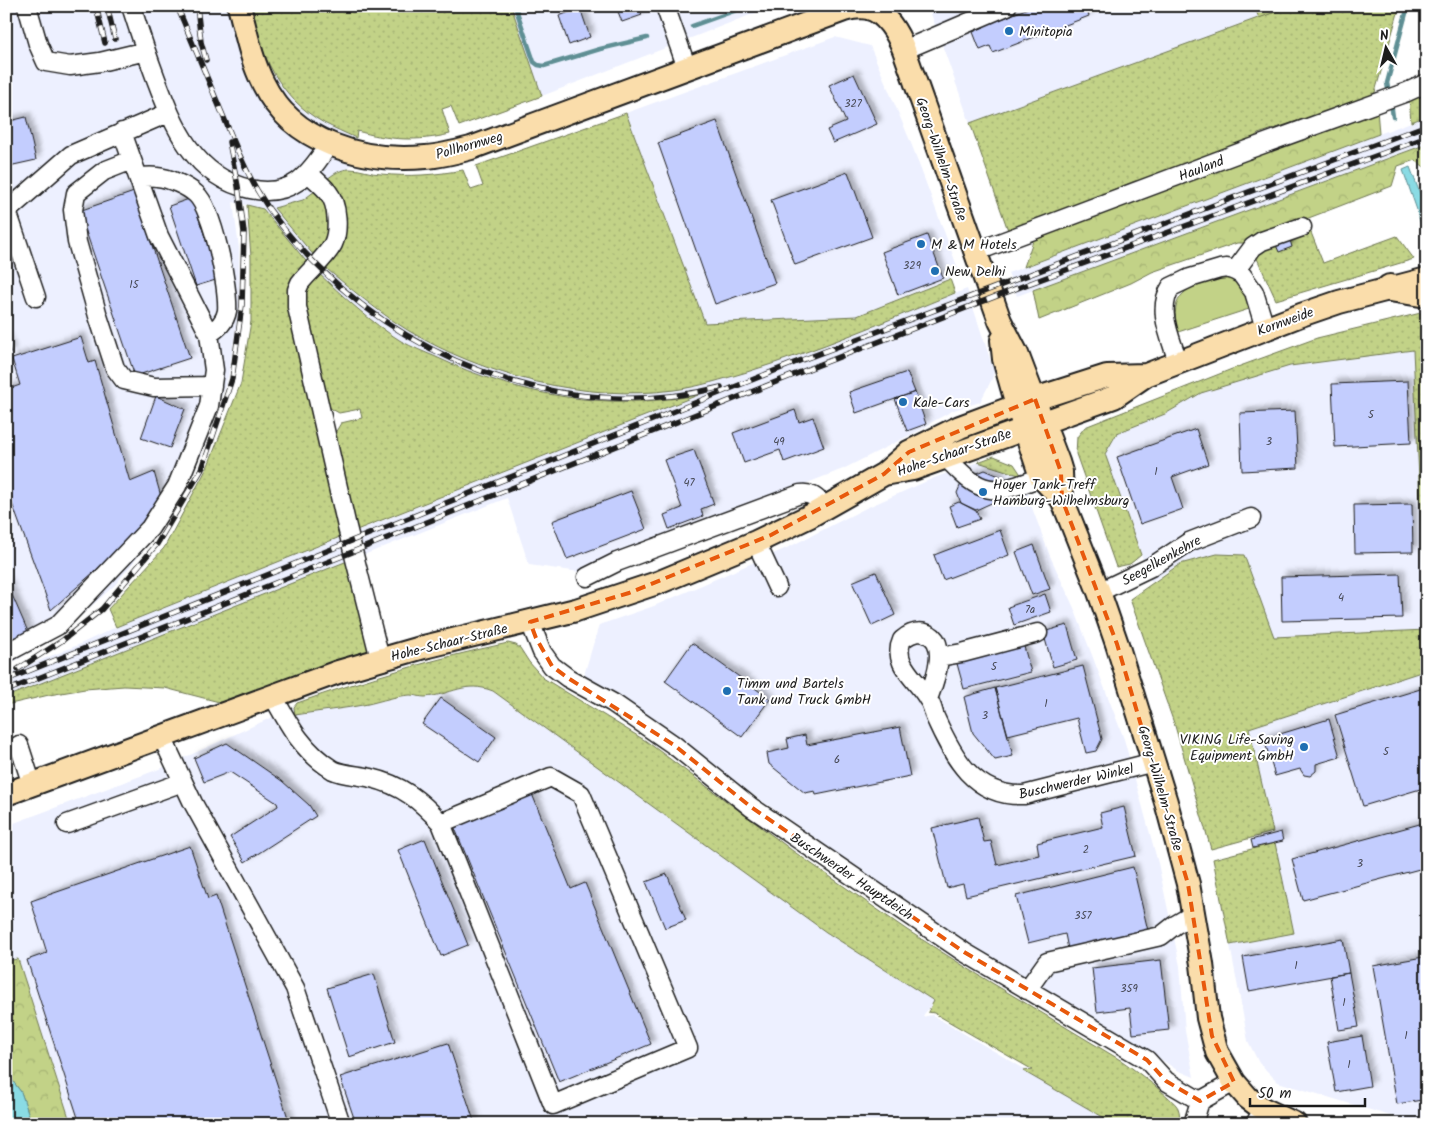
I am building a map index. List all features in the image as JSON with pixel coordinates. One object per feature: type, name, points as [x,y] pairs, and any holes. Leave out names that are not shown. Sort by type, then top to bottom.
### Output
[{"type":"highway","points":[[1390,288],[1425,284]]},
{"type":"main road","name":"Pollhornweg","points":[[239,6],[253,58],[268,92],[289,119],[309,134],[329,144],[392,158],[428,157],[471,148],[844,10],[865,7]]},
{"type":"main road","name":"Georg-Wilhelm-Straße","points":[[865,7],[882,16],[894,29],[904,50],[1000,321],[1017,354],[1026,402],[1033,425],[1041,477],[1062,499]]},
{"type":"main road","name":"Kornweide","points":[[1033,425],[1114,397],[1146,375],[1265,328],[1339,302],[1390,288]]},
{"type":"main road","name":"Kornweide","points":[[1026,402],[1107,376],[1146,375]]},
{"type":"main road","name":"Hohe-Schaar-Straße","points":[[6,794],[338,672],[466,636],[576,610],[637,590],[756,542],[826,507],[884,474],[909,452],[960,427],[1026,402]]},
{"type":"main road","name":"Georg-Wilhelm-Straße","points":[[1033,425],[1061,472],[1062,499],[1099,592],[1154,762],[1173,827],[1194,914],[1212,1036],[1221,1060],[1234,1082],[1248,1098],[1259,1116],[1295,1124]]},
{"type":"main road","name":"Hohe-Schaar-Straße","points":[[884,474],[913,468],[1033,425]]},
{"type":"street","points":[[27,6],[38,44],[46,62],[70,66],[100,62],[146,51]]},
{"type":"street","points":[[131,6],[168,113],[187,146],[197,158],[218,176],[232,184],[257,190],[279,190],[294,185],[308,173],[329,144]]},
{"type":"street","points":[[665,6],[687,68]]},
{"type":"street","points":[[904,50],[1007,6]]},
{"type":"street","name":"Hauland","points":[[975,252],[1427,83]]},
{"type":"street","points":[[36,297],[7,212],[71,155],[168,113]]},
{"type":"street","points":[[6,653],[57,626],[150,528],[177,486],[209,406],[214,370],[209,334],[159,236],[122,132]]},
{"type":"street","points":[[132,160],[104,171],[76,193],[73,210],[77,242],[98,316],[116,368],[124,380],[154,387],[212,386]]},
{"type":"street","points":[[308,173],[332,198],[336,231],[332,246],[300,283],[297,290],[297,307],[380,659]]},
{"type":"street","points":[[138,177],[158,177],[176,183],[196,194],[204,207],[215,237],[226,285],[227,312],[221,326],[209,334]]},
{"type":"street","points":[[1235,271],[1253,247],[1262,241],[1302,228]]},
{"type":"street","points":[[1178,362],[1164,310],[1168,292],[1176,284],[1220,269],[1227,268],[1235,271],[1242,275],[1254,292],[1265,328]]},
{"type":"street","points":[[945,456],[962,476],[974,484],[994,490],[1005,489],[1041,477]]},
{"type":"street","points":[[587,577],[618,562],[800,494],[807,493],[813,495],[826,507]]},
{"type":"street","name":"Seegelkenkehre","points":[[1099,592],[1151,568],[1189,542],[1251,518]]},
{"type":"street","points":[[756,542],[777,587]]},
{"type":"street","name":"Buschwerder Hauptdeich","points":[[530,622],[542,652],[552,666],[568,678],[612,703],[666,739],[751,807],[964,952],[1146,1060],[1166,1081],[1200,1101]]},
{"type":"street","name":"Buschwerder Winkel","points":[[939,657],[935,640],[924,633],[913,633],[907,636],[899,646],[900,658],[913,681],[928,698],[958,760],[972,778],[996,792],[1014,796],[1024,795],[1154,762]]},
{"type":"street","points":[[928,698],[937,672],[939,657],[962,653],[1038,633]]},
{"type":"street","points":[[273,696],[295,736],[314,756],[335,771],[374,778],[400,788],[422,802],[441,823],[552,1105],[688,1048],[582,794],[552,777],[441,823]]},
{"type":"street","points":[[162,737],[193,804],[294,988],[341,1124]]},
{"type":"street","points":[[18,745],[32,785]]},
{"type":"street","points":[[67,824],[183,782]]},
{"type":"street","points":[[1027,990],[1047,962],[1161,936],[1176,924],[1194,914]]},
{"type":"street","points":[[1193,1124],[1200,1101],[1234,1082]]},
{"type":"highlighted area","points":[[1035,399],[1061,472],[1062,499],[1117,644],[1188,884],[1212,1036],[1234,1082],[1200,1101],[1166,1081],[1147,1060],[964,952],[751,807],[674,745],[568,678],[552,666],[536,638],[530,622],[629,593],[771,535],[884,474],[909,452]]},
{"type":"shaded area","points":[[6,6],[248,6],[267,63],[290,96],[305,110],[324,123],[356,138],[349,169],[337,172],[303,200],[274,208],[322,265],[381,313],[410,332],[527,379],[573,388],[609,392],[789,359],[967,289],[994,371],[992,379],[980,402],[954,410],[924,428],[843,469],[580,572],[529,565],[507,498],[6,697],[6,674],[78,645],[116,627],[695,396],[622,402],[574,398],[499,383],[464,370],[401,341],[361,312],[310,266],[263,209],[233,202],[239,248],[239,308],[228,377],[202,454],[159,531],[115,585],[68,627],[6,667]]},
{"type":"shaded area","points":[[511,6],[773,6],[542,96]]},
{"type":"shaded area","points":[[943,6],[1254,6],[1259,18],[970,123],[930,11]]},
{"type":"shaded area","points":[[835,37],[870,46],[911,143],[960,274],[857,316],[705,323],[626,113]]},
{"type":"shaded area","points":[[1427,116],[1427,144],[1017,296],[1008,273]]},
{"type":"shaded area","points":[[1413,350],[1426,630],[1273,637],[1217,554],[1180,564],[1151,582],[1105,454],[1116,433],[1165,414],[1201,393],[1290,366]]},
{"type":"shaded area","points":[[994,456],[1014,464],[1024,478],[1031,505],[1050,556],[1074,608],[1124,739],[1158,863],[1180,966],[1185,1031],[1194,1077],[1177,1070],[1144,1048],[980,953],[752,794],[686,742],[584,675],[599,625],[654,606],[789,547],[866,508],[934,478]]},
{"type":"shaded area","points":[[1427,670],[1427,1124],[1417,1124],[1278,1082],[1259,1063],[1248,1041],[1230,945],[1294,933],[1249,728]]},
{"type":"shaded area","points":[[469,686],[493,691],[826,932],[934,1001],[922,1017],[932,1015],[1023,1068],[1034,1070],[1121,1124],[71,1124],[18,959],[6,961],[6,826],[162,768],[294,707],[295,714],[367,704],[410,695],[423,697]]},
{"type":"green space","points":[[248,6],[511,6],[542,96],[459,126],[451,106],[442,109],[450,134],[438,137],[403,139],[357,131],[356,138],[324,123],[308,112],[283,87],[274,73],[259,41]]},
{"type":"green space","points":[[1254,6],[1291,6],[1259,18]]},
{"type":"green space","points":[[1291,6],[1400,6],[1373,99],[1322,117],[1303,119],[1258,134],[1238,148],[1159,178],[1135,181],[1090,199],[1070,212],[1009,233],[970,123]]},
{"type":"green space","points":[[1427,85],[1427,116],[1411,122],[1409,98]]},
{"type":"green space","points":[[1377,109],[1379,134],[1024,267],[1035,235]]},
{"type":"green space","points":[[626,113],[705,323],[857,316],[950,279],[955,293],[826,345],[720,380],[674,390],[640,393],[606,392],[537,382],[503,373],[438,347],[386,316],[322,265],[330,254],[326,180],[337,172],[350,169],[377,174],[412,175],[463,170],[471,190],[483,186],[476,166]]},
{"type":"green space","points":[[1427,144],[1427,169],[1415,160],[1398,166],[1392,186],[1250,243],[1237,243],[1152,272],[1131,283],[1039,320],[1033,290]]},
{"type":"green space","points":[[315,191],[319,191],[328,199],[332,237],[316,258],[274,208],[303,200]]},
{"type":"green space","points":[[247,205],[263,209],[310,266],[298,278],[345,535],[116,627],[108,609],[164,548],[207,468],[241,383],[251,321],[251,257]]},
{"type":"green space","points":[[1310,230],[1323,263],[1397,236],[1414,259],[1276,300],[1255,254],[1261,249]]},
{"type":"green space","points":[[316,271],[368,317],[401,341],[499,382],[564,397],[597,400],[664,400],[698,395],[354,531],[332,438],[341,423],[362,418],[360,409],[339,413],[325,405],[302,312],[307,282]]},
{"type":"green space","points":[[1220,279],[1232,279],[1242,285],[1252,308],[1178,332],[1176,309],[1178,300],[1183,294],[1198,285]]},
{"type":"green space","points":[[1425,312],[1427,315],[1427,670],[1249,728],[1273,832],[1211,849],[1175,726],[1130,599],[1180,564],[1217,554],[1244,555],[1274,637],[1426,630],[1413,350],[1290,366],[1201,393],[1165,414],[1117,433],[1105,454],[1141,555],[1130,564],[1116,567],[1076,454],[1077,437],[1085,427],[1232,369],[1317,338]]},
{"type":"green space","points":[[994,456],[1014,464],[1022,476],[978,462]]},
{"type":"green space","points":[[350,560],[373,651],[223,703],[165,688],[124,686],[85,689],[6,705],[6,697]]},
{"type":"green space","points":[[508,643],[520,648],[543,678],[646,741],[793,851],[907,930],[1127,1064],[1175,1104],[1179,1112],[1179,1124],[1115,1124],[1023,1071],[1033,1070],[934,1013],[928,1012],[934,1001],[826,932],[493,691],[474,687],[458,689],[434,696],[412,695],[394,697],[359,706],[295,715],[294,707],[297,703],[323,694],[428,662]]},
{"type":"green space","points":[[1275,843],[1294,933],[1230,945],[1213,859]]},
{"type":"green space","points":[[18,959],[71,1124],[32,1124],[21,1092],[6,1072],[6,961]]},
{"type":"water","points":[[1410,167],[1427,212],[1427,248],[1417,210],[1403,170]]},
{"type":"water","points":[[6,1072],[21,1092],[32,1124],[6,1124]]},
{"type":"building","points":[[624,6],[639,6],[642,15],[622,22],[617,9]]},
{"type":"building","points":[[1033,6],[1085,6],[1089,16],[993,53],[990,46],[980,50],[973,32],[984,27],[982,20],[1002,12],[1004,18]]},
{"type":"building","points":[[580,8],[590,37],[569,45],[559,16]]},
{"type":"building","points":[[854,74],[877,124],[833,143],[827,130],[846,122],[829,85]]},
{"type":"building","points":[[26,117],[36,160],[9,166],[6,155],[6,122]]},
{"type":"building","points":[[717,121],[775,283],[715,304],[658,143]]},
{"type":"building","points":[[848,172],[872,237],[795,265],[771,200]]},
{"type":"building","points":[[134,192],[190,358],[135,376],[79,211]]},
{"type":"building","points":[[192,198],[219,279],[196,286],[169,206]]},
{"type":"building","points":[[927,235],[943,278],[898,295],[882,252]]},
{"type":"building","points":[[1290,240],[1292,247],[1279,252],[1276,245]]},
{"type":"building","points":[[6,337],[11,353],[6,354]]},
{"type":"building","points":[[81,337],[89,363],[95,361],[130,482],[154,472],[162,500],[145,527],[51,610],[6,487],[6,390],[20,385],[12,359]]},
{"type":"building","points":[[907,372],[915,392],[856,413],[849,392]]},
{"type":"building","points":[[1408,381],[1411,443],[1335,447],[1332,384]]},
{"type":"building","points":[[915,392],[926,424],[907,431],[895,399]]},
{"type":"building","points":[[156,396],[185,409],[170,448],[141,438]]},
{"type":"building","points":[[795,410],[799,422],[813,417],[824,447],[784,462],[780,450],[744,463],[733,433]]},
{"type":"building","points":[[1295,411],[1298,468],[1242,471],[1240,413]]},
{"type":"building","points":[[1196,429],[1208,464],[1172,477],[1183,509],[1140,524],[1117,457]]},
{"type":"building","points":[[694,450],[714,504],[701,509],[703,516],[669,529],[664,515],[682,508],[664,460]]},
{"type":"building","points":[[985,470],[999,476],[1003,487],[998,500],[976,510],[961,503],[957,493],[963,479]]},
{"type":"building","points":[[631,491],[646,529],[567,559],[552,521]]},
{"type":"building","points":[[959,502],[976,511],[980,519],[957,527],[949,506]]},
{"type":"building","points":[[1412,504],[1413,552],[1355,553],[1354,505]]},
{"type":"building","points":[[1000,530],[1009,555],[943,580],[934,555]]},
{"type":"building","points":[[1034,545],[1050,589],[1032,595],[1016,552]]},
{"type":"building","points":[[876,572],[895,615],[872,626],[852,582]]},
{"type":"building","points":[[1400,574],[1402,618],[1282,621],[1281,577]]},
{"type":"building","points":[[6,581],[29,634],[6,644]]},
{"type":"building","points":[[1045,594],[1051,612],[1014,625],[1008,607]]},
{"type":"building","points":[[1067,625],[1077,660],[1053,667],[1043,632]]},
{"type":"building","points":[[692,643],[770,699],[742,737],[665,681]]},
{"type":"building","points":[[1023,643],[1031,672],[964,689],[956,660]]},
{"type":"building","points":[[1083,666],[1102,739],[1096,751],[1086,753],[1077,718],[1008,735],[995,688]]},
{"type":"building","points":[[1427,687],[1427,787],[1363,806],[1335,715]]},
{"type":"building","points":[[995,688],[1013,756],[995,760],[973,733],[964,697]]},
{"type":"building","points":[[441,698],[496,737],[479,762],[422,724]]},
{"type":"building","points":[[1329,719],[1340,757],[1316,764],[1316,771],[1310,776],[1304,775],[1300,769],[1275,776],[1264,739]]},
{"type":"building","points":[[900,727],[910,776],[816,795],[815,791],[805,793],[769,764],[767,753],[789,748],[787,739],[805,735],[807,745]]},
{"type":"building","points":[[227,743],[282,781],[309,805],[316,816],[245,862],[230,837],[278,806],[277,803],[230,772],[204,782],[194,758]]},
{"type":"building","points":[[532,794],[571,889],[585,883],[651,1044],[559,1082],[454,826]]},
{"type":"building","points":[[1124,807],[1136,856],[966,896],[963,884],[947,888],[932,828],[978,817],[984,842],[991,841],[997,865],[1039,855],[1037,843],[1103,827],[1100,813]]},
{"type":"building","points":[[1427,822],[1427,867],[1303,900],[1292,859]]},
{"type":"building","points":[[1281,832],[1283,841],[1253,848],[1251,840]]},
{"type":"building","points":[[425,839],[468,945],[441,956],[398,850]]},
{"type":"building","points":[[190,846],[208,899],[216,896],[290,1124],[80,1124],[27,960],[47,953],[31,901]]},
{"type":"building","points":[[1133,867],[1149,935],[1069,954],[1065,934],[1028,943],[1016,896]]},
{"type":"building","points":[[667,874],[686,920],[665,928],[646,882]]},
{"type":"building","points":[[1343,939],[1349,973],[1249,991],[1243,957]]},
{"type":"building","points":[[1423,957],[1425,970],[1427,969],[1427,1115],[1425,1115],[1422,1100],[1397,1104],[1373,966]]},
{"type":"building","points":[[1161,960],[1169,1030],[1133,1034],[1130,1008],[1097,1012],[1092,968]]},
{"type":"building","points":[[1349,973],[1359,1027],[1339,1030],[1330,976]]},
{"type":"building","points":[[374,974],[395,1042],[349,1057],[327,988]]},
{"type":"building","points":[[1362,1036],[1370,1086],[1336,1092],[1327,1042]]},
{"type":"building","points":[[448,1043],[475,1124],[356,1124],[340,1077]]},
{"type":"waterway","points":[[515,6],[534,62],[538,65],[544,66],[600,49],[647,38]]},
{"type":"waterway","points":[[692,26],[748,6]]},
{"type":"waterway","points":[[1389,94],[1387,83],[1408,6]]},
{"type":"waterway","points":[[1391,102],[1393,117]]},
{"type":"railway","points":[[96,6],[105,43]]},
{"type":"railway","points":[[107,6],[115,39]]},
{"type":"railway","points":[[177,6],[241,158],[264,201],[278,222],[303,251],[362,305],[407,335],[455,360],[506,379],[559,392],[613,398],[667,396],[721,387]]},
{"type":"railway","points":[[197,6],[201,42],[206,60]]},
{"type":"railway","points":[[6,680],[794,363],[1427,125]]},
{"type":"railway","points":[[6,691],[816,366],[1028,284],[1427,137]]},
{"type":"railway","points":[[18,669],[63,640],[102,609],[157,544],[202,469],[232,379],[242,305],[244,232],[238,186],[229,142]]},
{"type":"place","name":"Minitopia","points":[[1009,31]]},
{"type":"place","name":"M & M Hotels","points":[[921,244]]},
{"type":"place","name":"New Delhi","points":[[935,271]]},
{"type":"place","name":"Kale-Cars","points":[[903,402]]},
{"type":"place","name":"Hoyer Tank-Treff Hamburg-Wilhelmsburg","points":[[983,492]]},
{"type":"place","name":"Timm und Bartels Tank und Truck GmbH","points":[[727,691]]},
{"type":"place","name":"VIKING Life-Saving Equipment GmbH","points":[[1304,747]]}]
